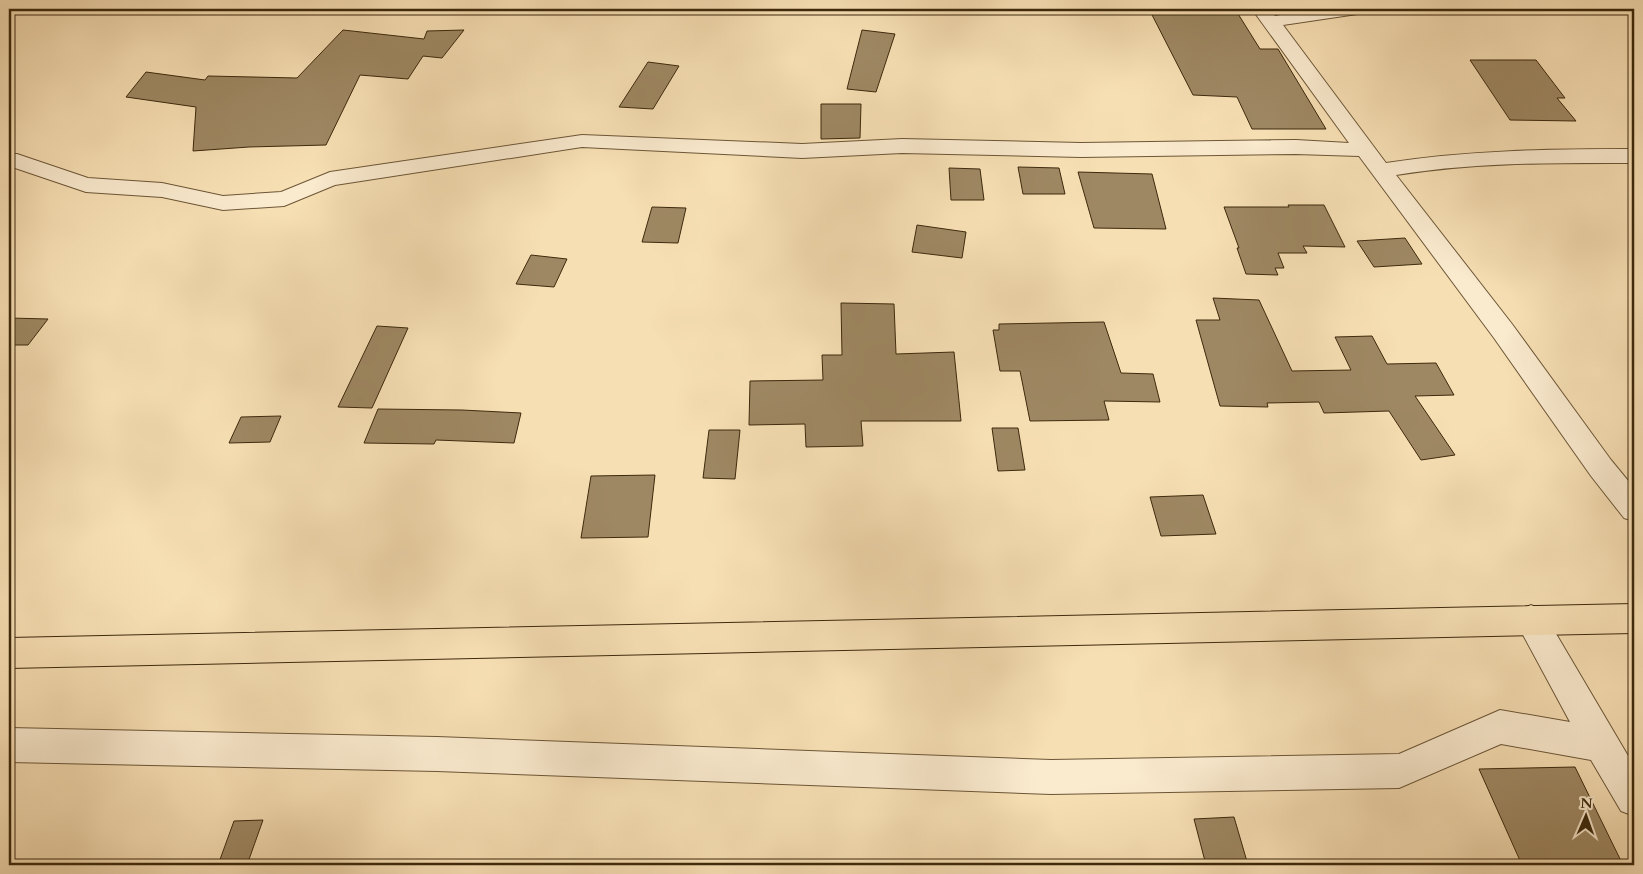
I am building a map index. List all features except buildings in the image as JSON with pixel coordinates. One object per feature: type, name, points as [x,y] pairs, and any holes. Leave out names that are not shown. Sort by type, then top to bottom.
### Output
[{"type":"main road","points":[[9,652],[1634,618]]},
{"type":"street","points":[[1266,15],[1358,9]]},
{"type":"street","points":[[1266,15],[1503,331],[1601,468],[1634,509]]},
{"type":"street","points":[[9,162],[17,161],[86,185],[162,190],[223,203],[284,199],[330,179],[582,141],[802,151],[902,146],[1081,150],[1296,147],[1366,150]]},
{"type":"street","points":[[1382,170],[1440,161],[1507,157],[1634,156]]},
{"type":"street","points":[[1531,620],[1602,746],[1634,798]]},
{"type":"street","points":[[9,745],[437,754],[1051,777],[1399,771],[1500,727],[1602,746]]}]
